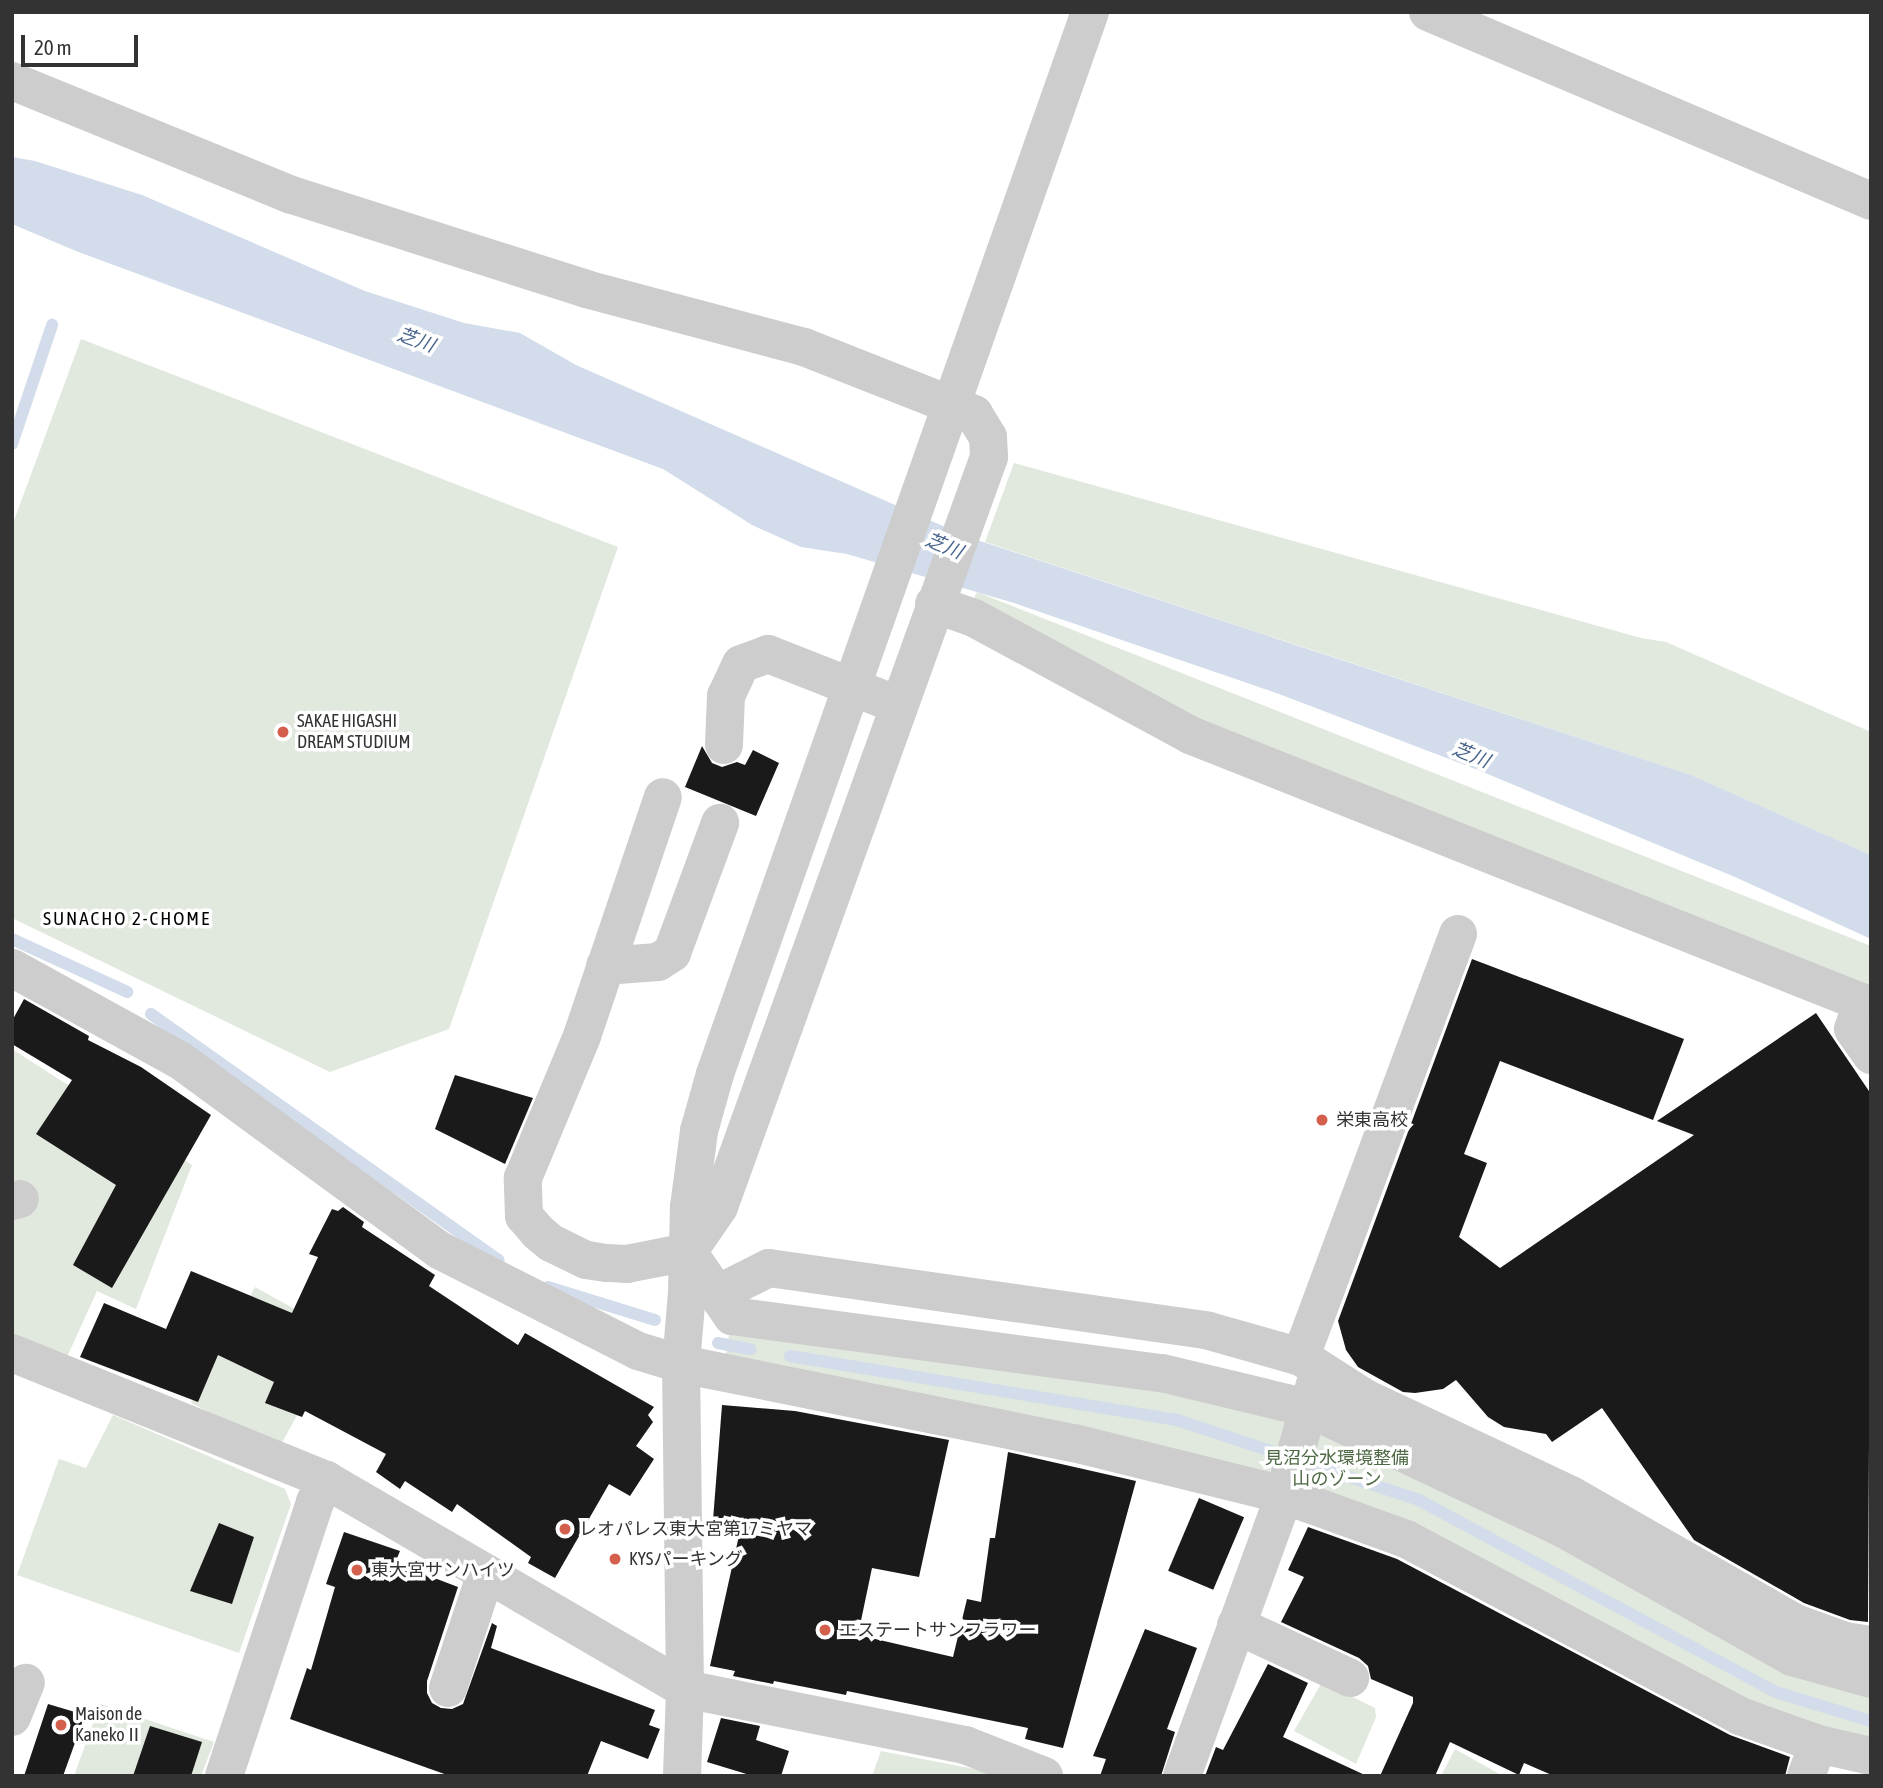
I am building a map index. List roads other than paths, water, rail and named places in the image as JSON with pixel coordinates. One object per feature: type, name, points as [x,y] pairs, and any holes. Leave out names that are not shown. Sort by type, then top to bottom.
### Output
[{"type":"street","points":[[682,1776],[685,1689],[683,1340],[689,1207],[699,1132],[715,1074],[1090,12]]},
{"type":"street","points":[[1428,12],[1871,201]]},
{"type":"street","points":[[12,81],[292,195],[586,289],[804,347],[974,414],[988,437],[989,457],[965,516],[719,1207],[688,1252],[627,1264],[586,1260],[551,1243],[524,1216],[523,1178],[582,1036],[663,797]]},
{"type":"street","points":[[936,598],[1190,735],[1866,1004],[1853,1029],[1871,1055]]},
{"type":"street","points":[[724,745],[726,696],[741,664],[768,654],[898,705]]},
{"type":"street","points":[[606,966],[658,962],[673,953],[720,823]]},
{"type":"street","points":[[1182,1776],[1288,1482],[1308,1408],[1310,1363],[1458,934]]},
{"type":"street","points":[[12,968],[181,1061],[439,1250],[638,1351],[683,1340],[1074,1443],[1288,1482],[1406,1539],[1709,1701],[1782,1732],[1812,1760],[1871,1756]]},
{"type":"street","points":[[688,1252],[732,1316],[1162,1373],[1308,1408],[1562,1528],[1793,1657],[1871,1679]]},
{"type":"street","points":[[717,1294],[769,1268],[1209,1331],[1310,1363],[1365,1398],[1571,1495],[1795,1623],[1845,1641],[1871,1645]]},
{"type":"street","points":[[12,1353],[326,1480],[685,1689],[965,1745],[1044,1776]]},
{"type":"street","points":[[224,1776],[315,1502],[326,1480]]},
{"type":"street","points":[[448,1688],[485,1573]]},
{"type":"street","points":[[1236,1625],[1350,1678]]},
{"type":"water","name":"芝川","points":[[12,157],[35,161],[142,195],[365,291],[464,323],[520,333],[576,365],[968,537],[1691,775],[1871,855],[1871,939],[1735,877],[1478,770],[1279,694],[1014,603],[847,554],[801,547],[752,525],[663,469],[76,251],[12,224]]},
{"type":"waterway","points":[[12,444],[52,325]]},
{"type":"waterway","points":[[12,939],[127,992]]},
{"type":"waterway","points":[[151,1014],[499,1260]]},
{"type":"waterway","points":[[548,1287],[655,1320]]},
{"type":"waterway","points":[[718,1343],[750,1349]]},
{"type":"waterway","points":[[790,1356],[1177,1420],[1419,1500],[1776,1692],[1871,1721]]},
{"type":"place","name":"SAKAE HIGASHI DREAM STUDIUM","points":[[283,732]]},
{"type":"place","name":"栄東高校","points":[[1322,1120]]},
{"type":"place","name":"レオパレス東大宮第17ミヤマ","points":[[565,1529]]},
{"type":"place","name":"KYSパーキング","points":[[615,1559]]},
{"type":"place","name":"東大宮サンハイツ","points":[[357,1570]]},
{"type":"place","name":"エステートサンフラワー","points":[[825,1630]]},
{"type":"place","name":"Maison de KanekoⅡ","points":[[61,1725]]},
{"type":"district","name":"SUNACHO 2-CHOME","points":[[127,919]]},
{"type":"park label","name":"見沼分水環境整備 山のゾーン","points":[[1337,1469]]}]
